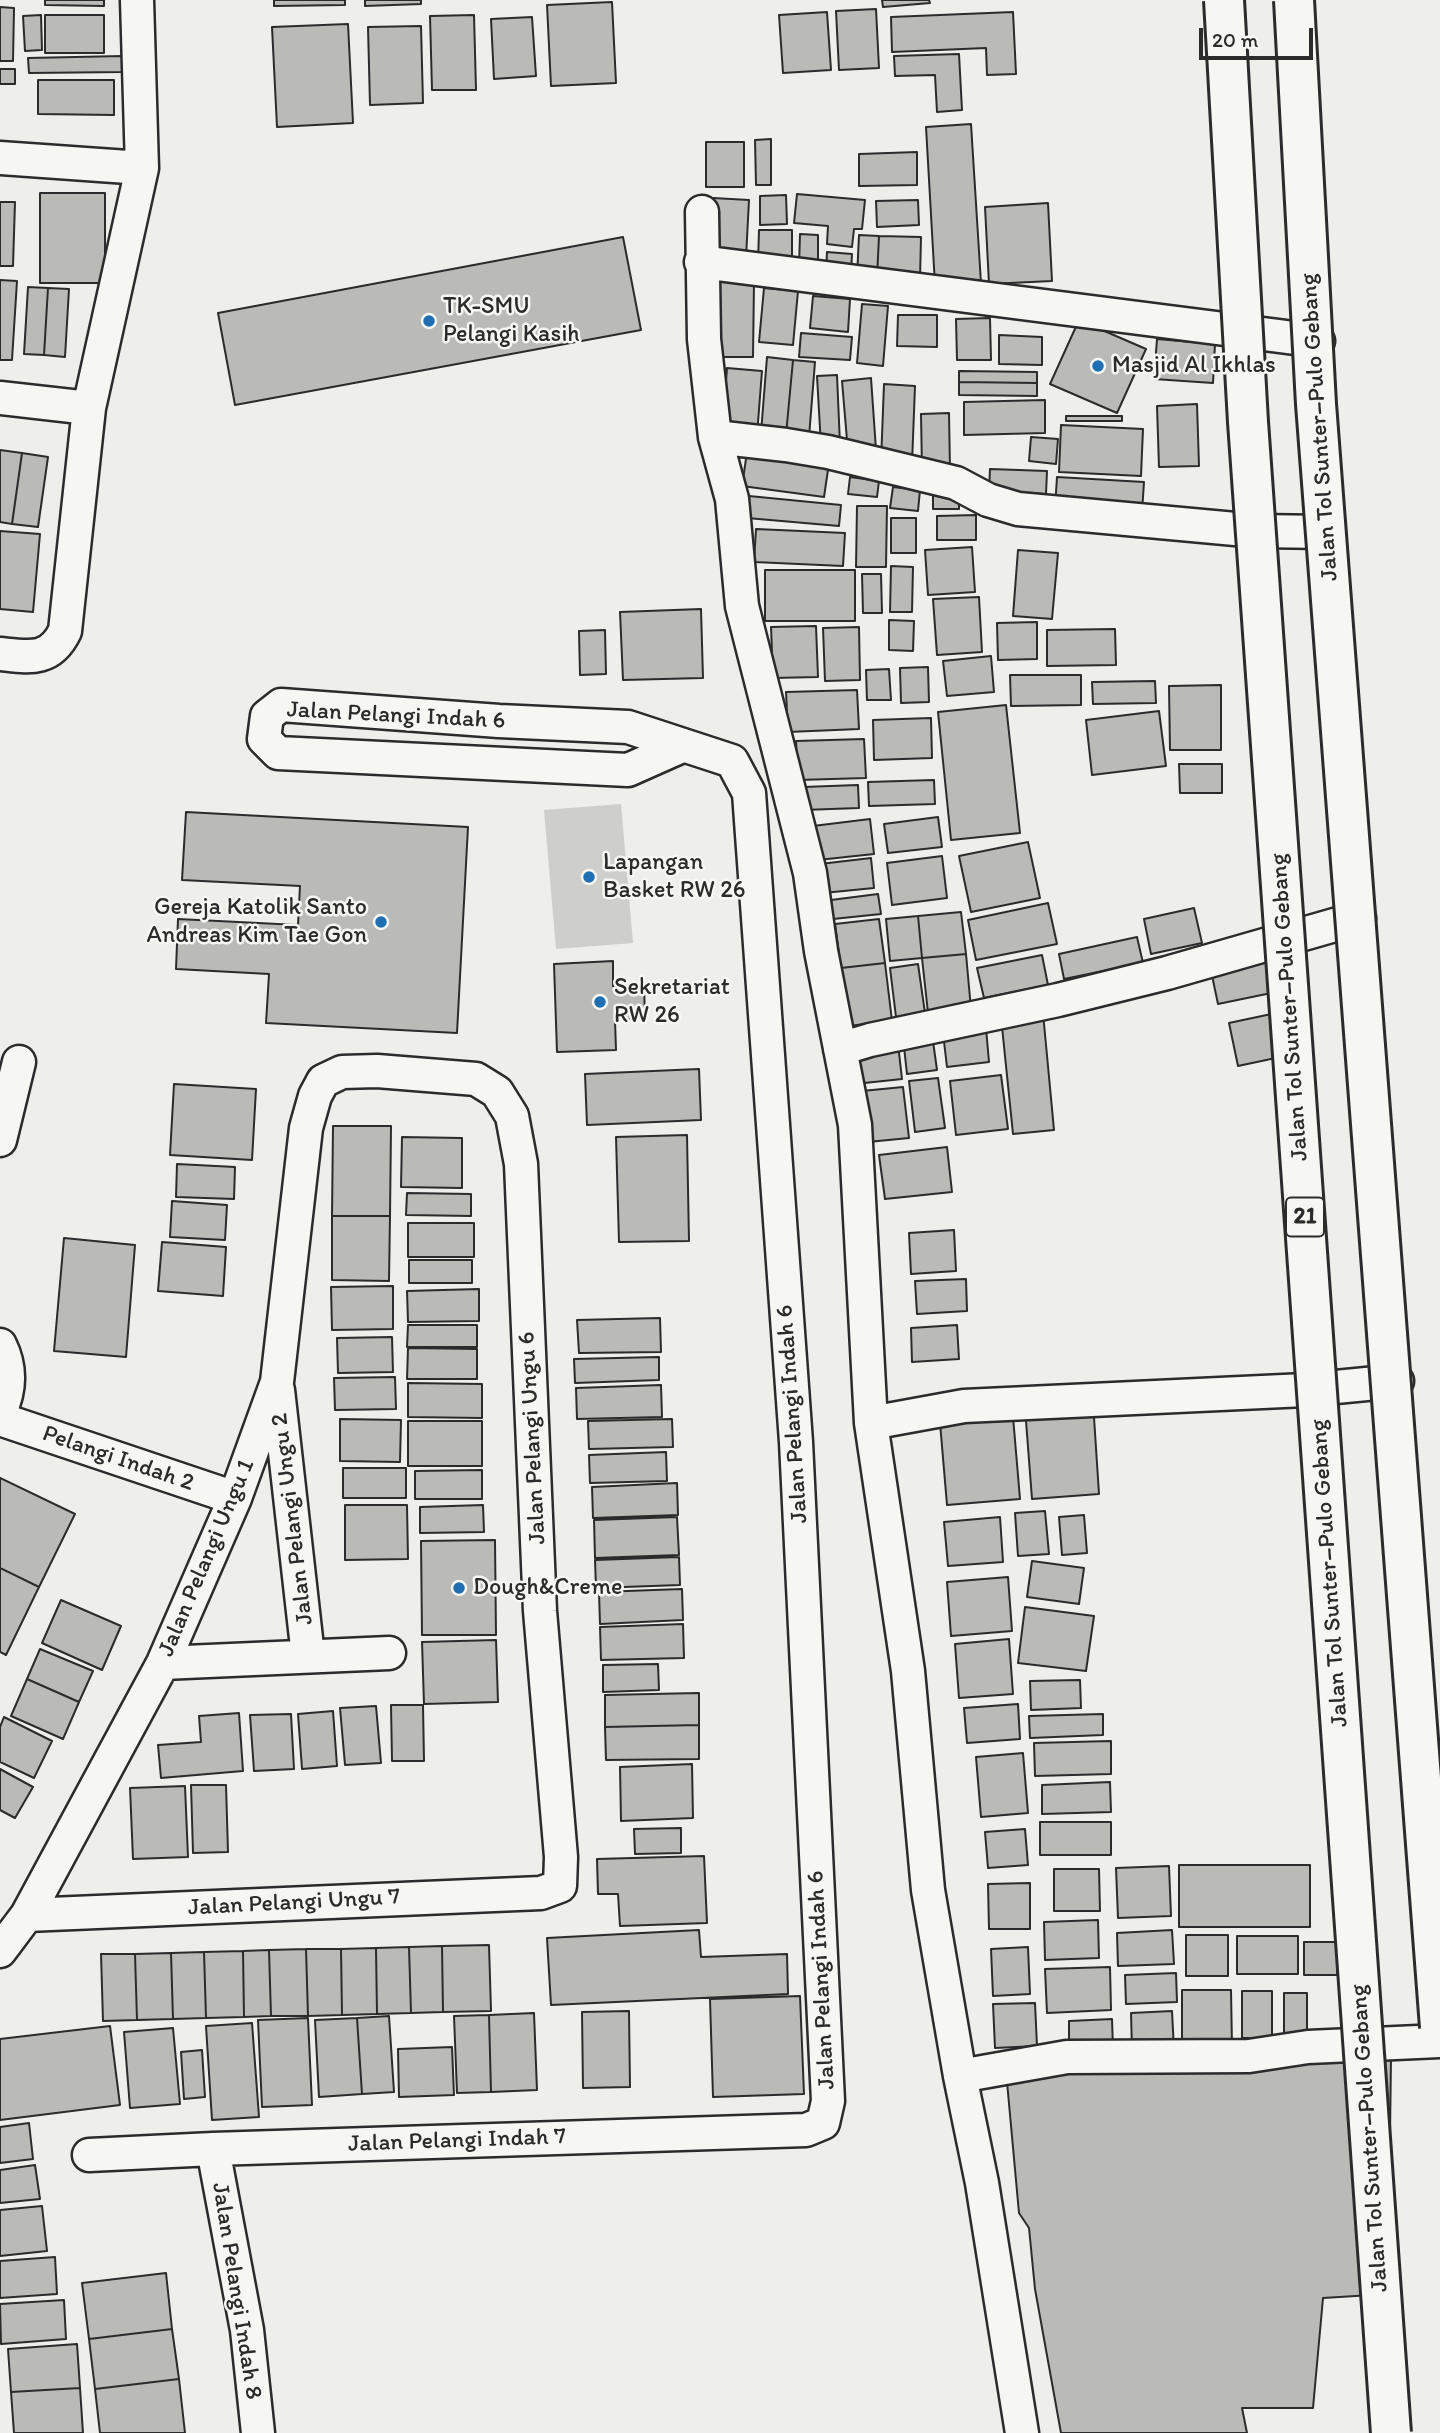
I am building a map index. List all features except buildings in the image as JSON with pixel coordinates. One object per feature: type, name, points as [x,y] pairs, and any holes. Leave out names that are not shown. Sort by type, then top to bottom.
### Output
[{"type":"highway","name":"Jalan Tol Sunter–Pulo Gebang","points":[[1224,0],[1248,422],[1391,2433]]},
{"type":"highway","name":"Jalan Tol Sunter–Pulo Gebang","points":[[1294,0],[1317,404],[1440,2027]]},
{"type":"street","points":[[0,654],[32,658],[49,652],[60,642],[65,631],[89,408],[142,167],[137,0]]},
{"type":"street","points":[[0,158],[142,167]]},
{"type":"street","points":[[702,212],[704,339],[715,437],[732,499],[742,606],[810,873],[821,951],[855,1125],[870,1423],[908,1671],[928,1890],[960,2076],[982,2183],[1022,2433]]},
{"type":"street","points":[[701,262],[1318,341]]},
{"type":"street","points":[[0,398],[89,408]]},
{"type":"street","points":[[715,437],[828,452],[956,483],[988,500],[1018,509],[1257,531],[1326,532]]},
{"type":"street","name":"Jalan Pelangi Indah 6","points":[[682,746],[628,770],[615,770],[278,753],[264,739],[264,729],[267,716],[281,705],[499,721],[628,727],[732,761],[749,793],[796,1442],[828,2101],[823,2123]]},
{"type":"street","points":[[840,1049],[1167,973],[1359,918]]},
{"type":"street","points":[[0,1140],[19,1062]]},
{"type":"street","name":"Jalan Pelangi Ungu 1","points":[[0,1951],[27,1915],[163,1663],[235,1498],[277,1382],[306,1128],[314,1096],[323,1081],[342,1072],[377,1071],[476,1079],[497,1092],[512,1116]]},
{"type":"street","name":"Jalan Pelangi Ungu 6","points":[[512,1116],[521,1164],[540,1611],[561,1857],[561,1886]]},
{"type":"street","points":[[0,1345],[5,1355],[9,1377],[6,1399],[0,1412]]},
{"type":"street","points":[[870,1423],[964,1406],[1305,1390],[1397,1381]]},
{"type":"street","name":"Jalan Pelangi Ungu 2","points":[[277,1382],[308,1656]]},
{"type":"street","name":"Pelangi Indah 2","points":[[0,1419],[235,1498]]},
{"type":"street","points":[[163,1663],[389,1653]]},
{"type":"street","name":"Jalan Pelangi Ungu 7","points":[[27,1915],[541,1893],[561,1886]]},
{"type":"street","points":[[960,2076],[1067,2057],[1249,2056],[1308,2047],[1440,2041]]},
{"type":"street","name":"Jalan Pelangi Indah 7","points":[[89,2155],[806,2130],[823,2123]]},
{"type":"street","name":"Jalan Pelangi Indah 8","points":[[213,2149],[247,2330],[258,2433]]},
{"type":"shaded area","name":"Lapangan Basket RW 26","points":[[621,804],[633,943],[556,949],[544,810]]},
{"type":"place","name":"TK-SMU Pelangi Kasih","points":[[429,321]]},
{"type":"place","name":"Masjid Al Ikhlas","points":[[1098,366]]},
{"type":"place","name":"Lapangan Basket RW 26","points":[[589,877]]},
{"type":"place","name":"Gereja Katolik Santo Andreas Kim Tae Gon","points":[[381,922]]},
{"type":"place","name":"Sekretariat RW 26","points":[[600,1002]]},
{"type":"place","name":"Dough&Creme","points":[[459,1588]]}]
